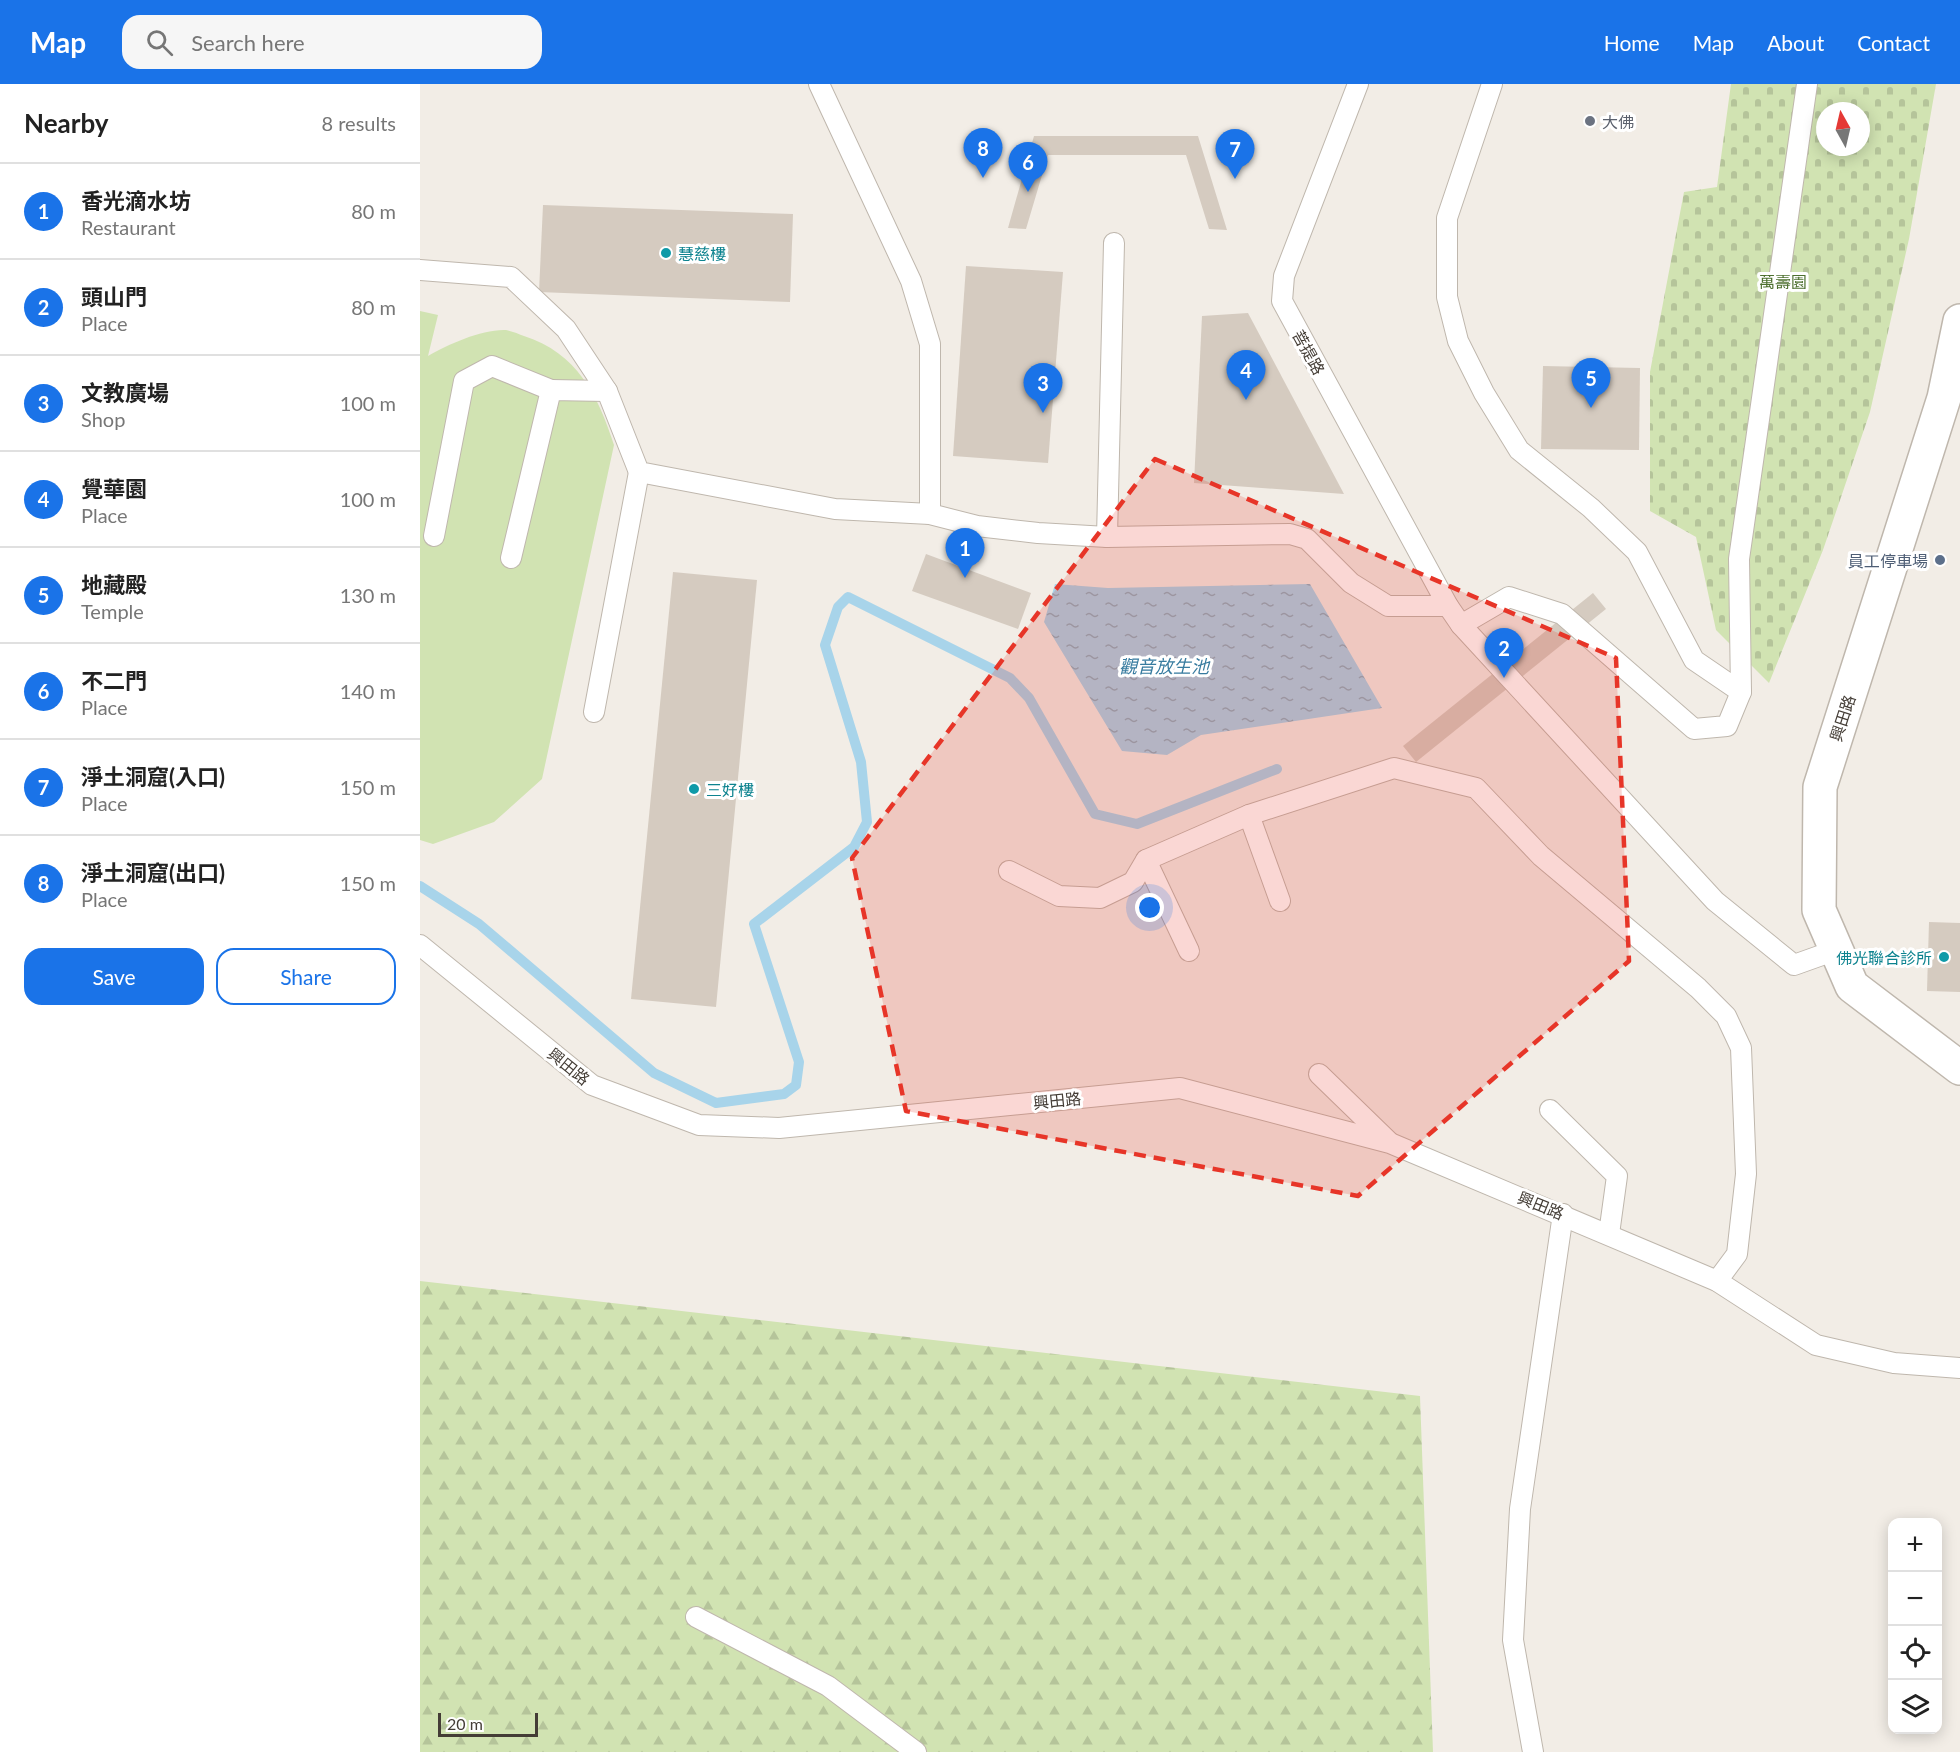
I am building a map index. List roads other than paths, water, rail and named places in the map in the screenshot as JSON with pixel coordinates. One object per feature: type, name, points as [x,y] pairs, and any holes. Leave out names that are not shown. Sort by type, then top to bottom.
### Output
[{"type":"street","name":"興田路","points":[[1960,321],[1944,398],[1820,787],[1819,910],[1852,986],[1960,1068]]},
{"type":"lane","points":[[819,84],[911,281],[930,344],[930,514]]},
{"type":"lane","name":"菩提路","points":[[1358,84],[1284,276],[1282,301],[1448,606],[1461,625],[1715,901],[1794,965],[1836,950]]},
{"type":"lane","points":[[1492,84],[1447,218],[1448,297],[1458,341],[1484,393],[1519,450],[1591,508],[1637,552],[1694,660],[1741,692]]},
{"type":"lane","points":[[1461,625],[1509,597],[1562,614],[1694,729],[1727,726],[1741,692],[1739,559],[1807,84]]},
{"type":"lane","points":[[1107,537],[1114,243]]},
{"type":"lane","points":[[420,270],[511,277],[566,329],[607,391],[639,472],[594,712]]},
{"type":"lane","points":[[434,536],[464,381],[492,366],[550,390],[607,391]]},
{"type":"lane","points":[[511,558],[550,390]]},
{"type":"lane","points":[[639,472],[835,509],[930,514],[977,526],[1038,533],[1107,537],[1290,534],[1307,539],[1351,584],[1388,606],[1448,606]]},
{"type":"lane","points":[[1009,871],[1059,896],[1100,898],[1133,882],[1146,860],[1249,815],[1394,768],[1476,788],[1540,856],[1698,988],[1726,1016],[1741,1048],[1746,1174],[1737,1254],[1717,1281]]},
{"type":"lane","points":[[1249,815],[1280,901]]},
{"type":"lane","points":[[1146,860],[1189,951]]},
{"type":"lane","name":"興田路","points":[[420,945],[592,1085],[699,1125],[779,1128],[1180,1088],[1390,1143],[1563,1214],[1717,1281],[1816,1345],[1894,1363],[1960,1368]]},
{"type":"lane","points":[[1319,1074],[1390,1143]]},
{"type":"lane","points":[[1550,1110],[1617,1176],[1609,1234]]},
{"type":"lane","points":[[1533,1752],[1513,1640],[1520,1509],[1563,1214]]},
{"type":"lane","points":[[696,1617],[828,1686],[916,1752]]},
{"type":"water","name":"觀音放生池","points":[[1055,584],[1108,588],[1310,584],[1382,708],[1201,735],[1167,755],[1122,751],[1044,622]]},
{"type":"waterway","points":[[420,886],[479,924],[654,1073],[716,1103],[784,1094],[796,1085],[799,1062],[754,924],[854,847],[867,822],[861,762],[825,645],[838,607],[848,597],[1010,678],[1029,698],[1095,814],[1137,824],[1277,769]]},
{"type":"place","name":"大佛","points":[[1590,121]]},
{"type":"place","name":"淨土洞窟(出口)","points":[[983,178]]},
{"type":"place","name":"淨土洞窟(入口)","points":[[1235,179]]},
{"type":"place","name":"不二門","points":[[1028,192]]},
{"type":"place","name":"慧慈樓","points":[[666,253]]},
{"type":"place","name":"覺華園","points":[[1246,400]]},
{"type":"place","name":"地藏殿","points":[[1591,408]]},
{"type":"place","name":"文教廣場","points":[[1043,413]]},
{"type":"place","name":"員工停車場","points":[[1940,560]]},
{"type":"place","name":"香光滴水坊","points":[[965,578]]},
{"type":"place","name":"頭山門","points":[[1504,678]]},
{"type":"place","name":"三好樓","points":[[694,789]]},
{"type":"place","name":"佛光聯合診所","points":[[1944,957]]},
{"type":"park label","name":"萬壽園","points":[[1783,281]]}]
